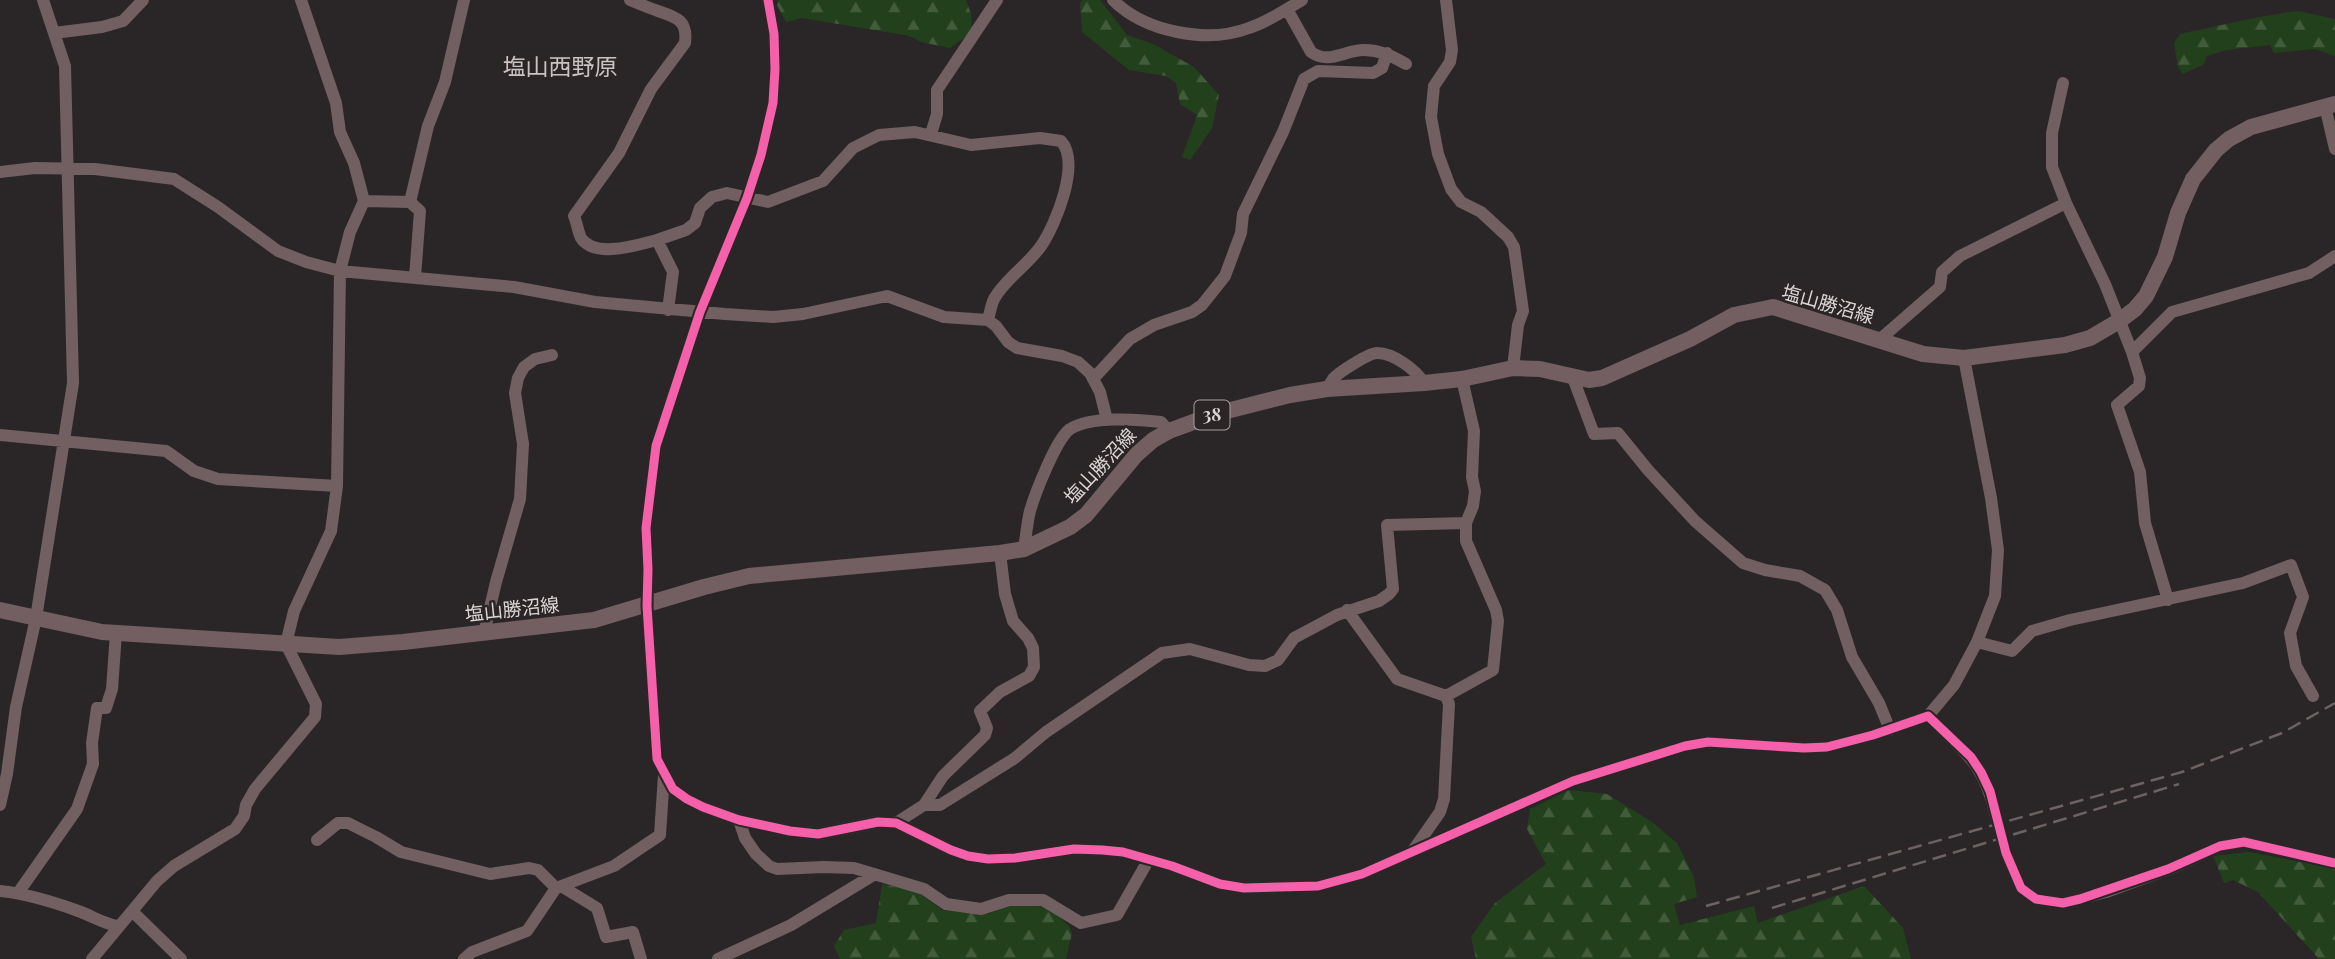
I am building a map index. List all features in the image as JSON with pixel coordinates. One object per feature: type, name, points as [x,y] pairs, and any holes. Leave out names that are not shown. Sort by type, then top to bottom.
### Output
[{"type":"main road","name":"塩山勝沼線","points":[[0,610],[116,633],[339,647],[594,620],[748,576],[1024,549],[1070,527],[1086,515],[1136,456],[1169,431],[1215,414],[1290,395],[1327,389],[1462,379],[1513,368],[1540,369],[1589,380],[1602,378],[1690,339],[1734,315],[1773,307],[1923,354],[1964,358],[2065,345],[2090,338],[2119,321],[2146,296],[2158,275],[2186,194],[2204,163],[2229,139],[2250,127],[2330,105]]},
{"type":"street","points":[[0,805],[16,707],[36,618],[73,383],[65,66],[43,0]]},
{"type":"street","points":[[54,33],[102,27],[123,21],[143,0]]},
{"type":"street","points":[[92,959],[156,881],[174,866],[234,829],[244,816],[246,805],[255,789],[315,717],[316,704],[286,644],[294,611],[331,531],[337,486],[340,271],[350,232],[364,201],[354,163],[340,132],[336,103],[301,0]]},
{"type":"street","points":[[410,201],[428,126],[448,69],[464,0]]},
{"type":"street","points":[[630,0],[675,16],[682,22],[687,34],[685,43],[652,89],[619,153],[574,216],[581,238],[592,247],[617,249],[686,230],[695,223],[700,208],[712,197],[727,193],[768,202],[823,181],[853,148],[879,135],[915,131],[971,145],[1054,138],[1067,148],[1070,157],[1062,200],[1041,246],[994,299],[988,320]]},
{"type":"street","points":[[768,0],[774,34],[775,69],[773,103],[761,155],[747,198],[700,312],[656,446],[646,528],[649,569],[647,606],[656,750],[664,774],[673,789],[703,807],[740,820],[818,834],[878,822],[896,823],[951,850],[988,859],[1015,858],[1074,849],[1123,852],[1220,884],[1244,888],[1318,886],[1362,874],[1573,781],[1685,746],[1708,743],[1827,747],[1890,730],[1928,716],[1954,685],[1977,642],[1995,596],[1998,550],[1991,498],[1964,358]]},
{"type":"street","points":[[931,134],[937,114],[937,90],[997,0]]},
{"type":"street","points":[[1113,0],[1120,8],[1152,24],[1194,34],[1219,36],[1250,28],[1302,0]]},
{"type":"street","points":[[1446,0],[1452,50],[1450,62],[1434,86],[1431,117],[1438,154],[1451,189],[1461,202],[1480,212],[1508,237],[1514,247],[1523,311],[1518,325],[1513,368]]},
{"type":"street","points":[[1287,9],[1311,52],[1317,57],[1326,59],[1362,50],[1387,53],[1406,65]]},
{"type":"street","points":[[1093,379],[1130,339],[1154,325],[1192,312],[1202,305],[1224,276],[1241,233],[1242,214],[1283,132],[1304,79],[1318,71],[1373,73],[1382,68],[1387,53]]},
{"type":"street","points":[[2063,83],[2052,133],[2052,167],[2066,203],[2105,284],[2140,378],[2139,386],[2117,405],[2140,472],[2145,523],[2168,600]]},
{"type":"street","points":[[2330,105],[2335,149]]},
{"type":"street","points":[[0,172],[35,168],[68,169],[129,172],[174,179],[278,251],[340,271],[514,287],[595,302],[667,310],[773,317],[887,296],[944,317],[988,320],[1017,348],[1062,356],[1078,362],[1100,392],[1107,420]]},
{"type":"street","points":[[364,201],[410,201],[420,211],[415,277]]},
{"type":"street","points":[[1878,341],[1940,286],[1942,272],[1961,256],[2066,203]]},
{"type":"street","points":[[657,240],[673,272],[667,310]]},
{"type":"street","points":[[2132,352],[2172,312],[2309,273],[2335,256]]},
{"type":"street","points":[[1327,389],[1334,378],[1377,353],[1417,372],[1424,383]]},
{"type":"street","points":[[484,633],[520,499],[523,444],[515,393],[524,367],[535,359],[552,355]]},
{"type":"street","points":[[1573,378],[1594,434],[1618,433],[1648,470],[1716,541],[1751,567],[1800,576],[1825,590],[1837,610],[1856,666],[1879,703],[1890,730]]},
{"type":"street","points":[[1347,610],[1397,679],[1446,696],[1493,670],[1498,621],[1496,610],[1466,541],[1465,523],[1474,499],[1474,431],[1462,379]]},
{"type":"street","name":"塩山勝沼線","points":[[1024,549],[1030,510],[1058,442],[1070,430],[1107,420],[1161,422],[1169,431]]},
{"type":"street","points":[[0,435],[166,451],[194,471],[218,479],[337,486]]},
{"type":"street","points":[[924,805],[940,805],[1015,758],[1046,732],[1162,653],[1190,649],[1249,665],[1265,666],[1278,660],[1294,638],[1347,610],[1379,601],[1393,589],[1387,525],[1465,523]]},
{"type":"street","points":[[896,823],[924,805],[943,776],[985,735],[987,728],[980,711],[1000,692],[1028,676],[1034,667],[1033,648],[1013,621],[1000,553]]},
{"type":"street","points":[[1977,642],[2012,651],[2032,631],[2070,620],[2243,583],[2291,565],[2302,597],[2290,633],[2296,666],[2313,696]]},
{"type":"street","points":[[18,893],[77,809],[93,765],[92,743],[97,708],[106,708],[112,689],[116,633]]},
{"type":"street","points":[[1411,852],[1440,812],[1444,799],[1449,704],[1446,696]]},
{"type":"street","points":[[1928,716],[1971,757],[1990,791],[1996,816]]},
{"type":"street","points":[[464,959],[472,952],[527,931],[559,887],[614,866],[660,835],[664,774]]},
{"type":"street","points":[[740,820],[745,838],[769,866],[777,869],[854,868],[924,889],[946,904],[981,909],[1009,901],[1043,900],[1082,923],[1117,915],[1149,859]]},
{"type":"street","points":[[317,840],[338,823],[348,823],[401,852],[490,874],[529,868],[538,870],[559,887],[597,908],[606,937],[633,932],[641,959]]},
{"type":"street","points":[[2006,853],[2021,888],[2036,899],[2063,903],[2130,883],[2220,846],[2244,842],[2335,863]]},
{"type":"street","points":[[718,959],[791,925],[875,874]]},
{"type":"street","points":[[0,891],[29,894],[83,913],[105,924],[118,926]]},
{"type":"street","points":[[132,911],[181,959]]},
{"type":"green space","points":[[778,0],[966,0],[971,14],[972,32],[950,48],[921,42],[910,36],[802,18],[786,22],[777,5]]},
{"type":"green space","points":[[1083,0],[1100,0],[1127,35],[1153,44],[1194,67],[1219,95],[1212,128],[1190,160],[1182,157],[1197,115],[1180,104],[1176,83],[1166,76],[1129,70],[1082,32],[1080,3]]},
{"type":"green space","points":[[2298,11],[2335,19],[2335,56],[2315,49],[2274,53],[2270,45],[2226,50],[2207,56],[2204,64],[2183,74],[2178,67],[2174,43],[2180,34]]},
{"type":"green space","points":[[1569,790],[1607,794],[1652,822],[1677,843],[1694,877],[1697,897],[1674,904],[1680,925],[1754,906],[1758,923],[1864,886],[1903,928],[1911,959],[1476,959],[1471,937],[1495,903],[1546,864],[1527,829],[1530,809]]},
{"type":"green space","points":[[2250,852],[2335,869],[2335,959],[2319,959],[2258,892],[2233,880],[2224,883],[2213,856]]},
{"type":"green space","points":[[882,884],[916,891],[942,910],[988,914],[1010,904],[1048,907],[1069,926],[1072,933],[1066,959],[840,959],[834,946],[844,930],[876,923]]},
{"type":"tunnel","points":[[1996,816],[2006,853]]},
{"type":"railway","points":[[1706,906],[2182,772],[2282,733],[2335,703]]},
{"type":"railway","points":[[1772,908],[2179,784]]},
{"type":"cycle path","points":[[768,0],[774,34],[775,69],[773,103],[761,155],[747,198],[700,312],[656,446],[646,528],[647,606],[657,759],[673,789],[687,799],[739,820],[790,831],[818,834],[878,822],[896,823],[951,850],[988,859],[1015,858],[1074,849],[1102,850],[1123,852],[1172,866],[1220,884],[1244,888],[1318,886],[1362,874],[1573,781],[1685,746],[1708,742],[1827,747],[1928,716],[1971,757],[1981,772],[1990,791],[2006,853],[2021,888],[2036,899],[2063,903],[2080,899],[2168,869],[2220,846],[2244,842],[2335,863]]},
{"type":"district","name":"塩山西野原","points":[[560,67]]}]
